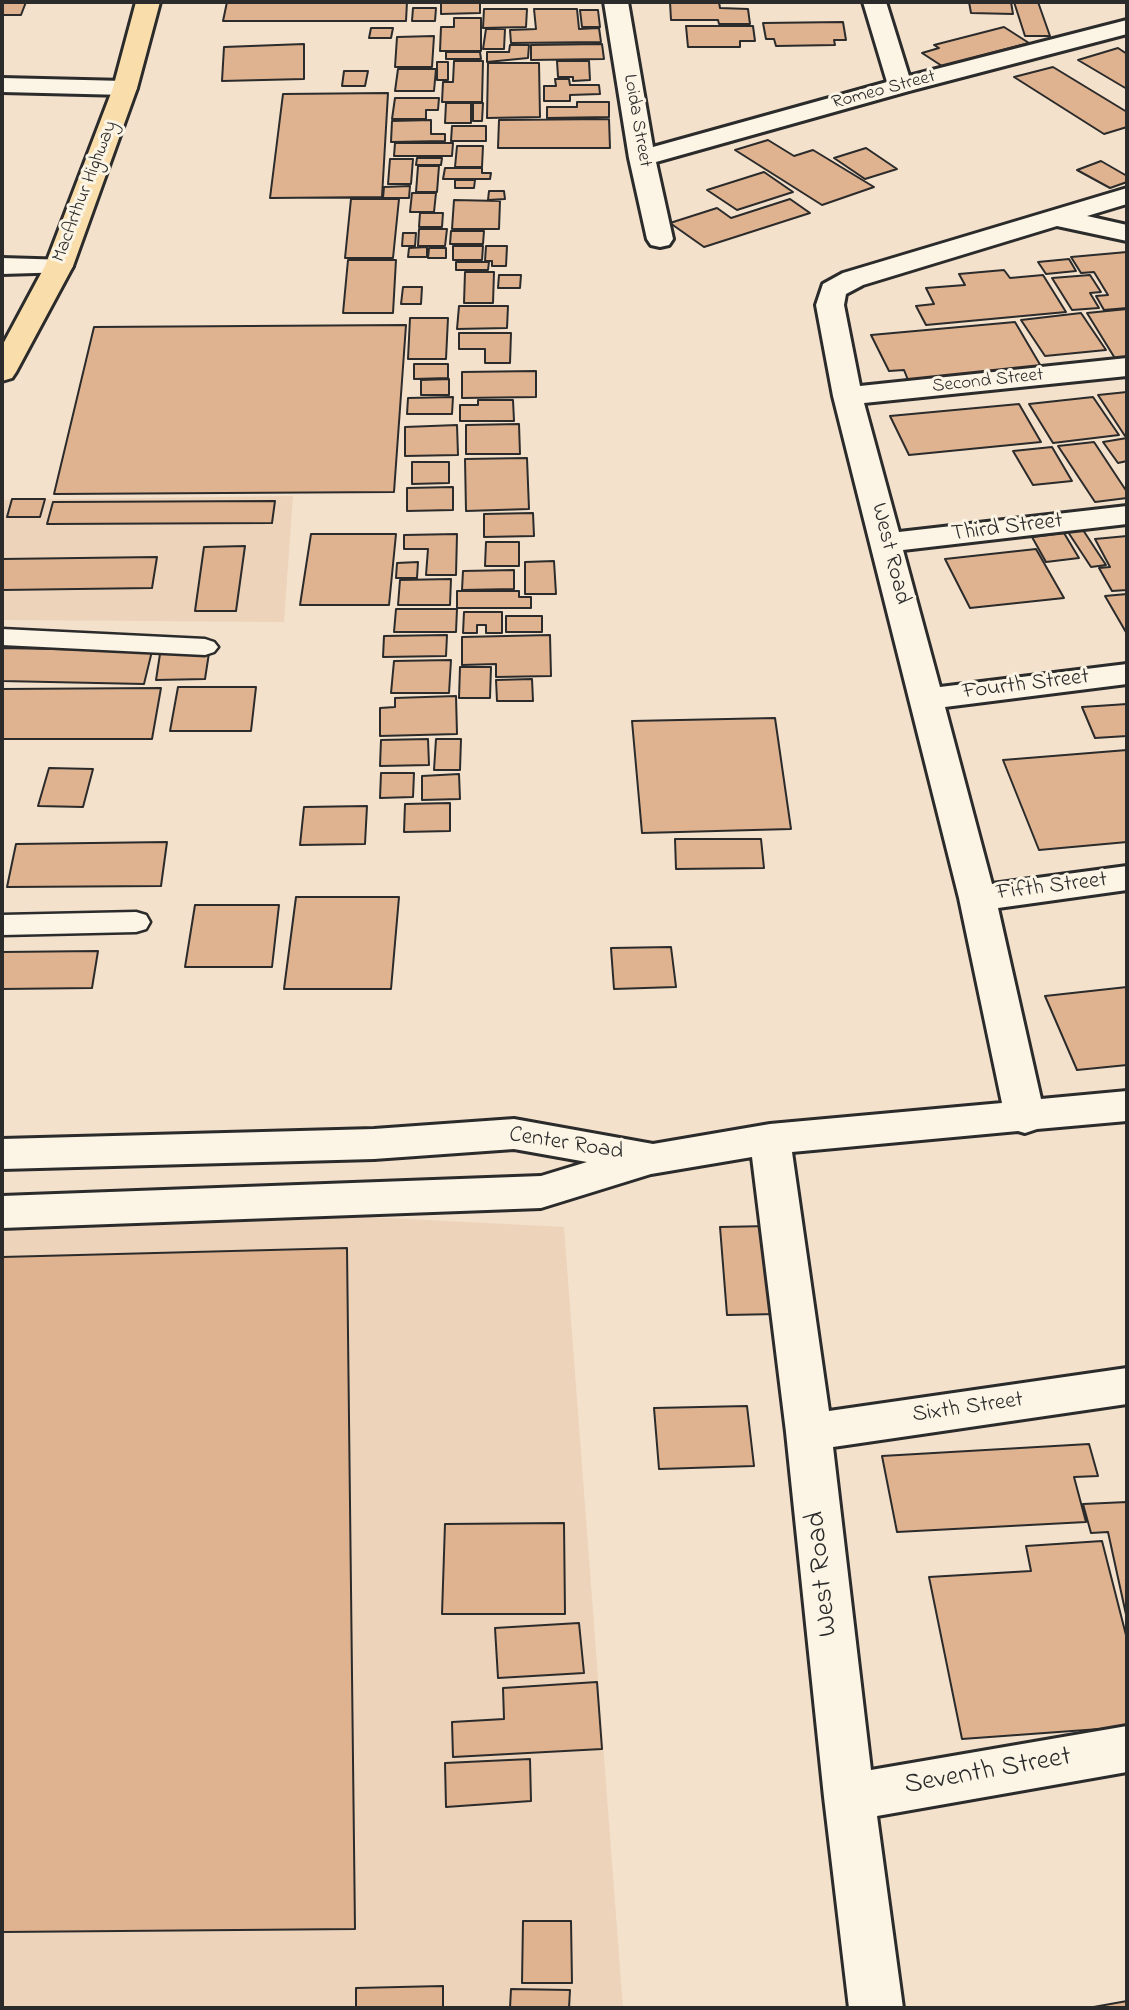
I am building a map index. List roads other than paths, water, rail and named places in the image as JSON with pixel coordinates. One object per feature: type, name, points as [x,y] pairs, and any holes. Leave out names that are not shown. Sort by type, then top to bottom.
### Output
[{"type":"highway","name":"MacArthur Highway","points":[[6,358],[59,266],[125,88],[148,2]]},
{"type":"street","name":"Loida Street","points":[[616,2],[642,159],[660,239]]},
{"type":"street","points":[[874,2],[900,86]]},
{"type":"street","name":"Romeo Street","points":[[642,159],[900,86],[1127,27]]},
{"type":"street","points":[[2,85],[125,88]]},
{"type":"street","name":"West Road","points":[[1025,1118],[977,898],[848,396],[830,304],[833,290],[853,279],[1127,196]]},
{"type":"street","points":[[1057,217],[1127,233]]},
{"type":"street","points":[[2,266],[59,266]]},
{"type":"street","name":"Second Street","points":[[848,396],[1127,367]]},
{"type":"street","name":"Third Street","points":[[886,543],[1127,515]]},
{"type":"street","name":"Fourth Street","points":[[926,699],[1127,674]]},
{"type":"street","name":"Fifth Street","points":[[977,898],[1127,878]]},
{"type":"street","name":"Center Road","points":[[2,1154],[374,1144],[514,1134],[653,1158],[770,1139],[1025,1118],[1127,1106]]},
{"type":"street","name":"West Road","points":[[770,1139],[809,1432],[849,1797],[876,2008]]},
{"type":"street","points":[[2,1212],[541,1192],[653,1158]]},
{"type":"street","name":"Sixth Street","points":[[809,1432],[1127,1385]]},
{"type":"street","name":"Seventh Street","points":[[849,1797],[1127,1749]]},
{"type":"lane","points":[[2,637],[205,647]]},
{"type":"lane","points":[[2,925],[136,922]]}]
